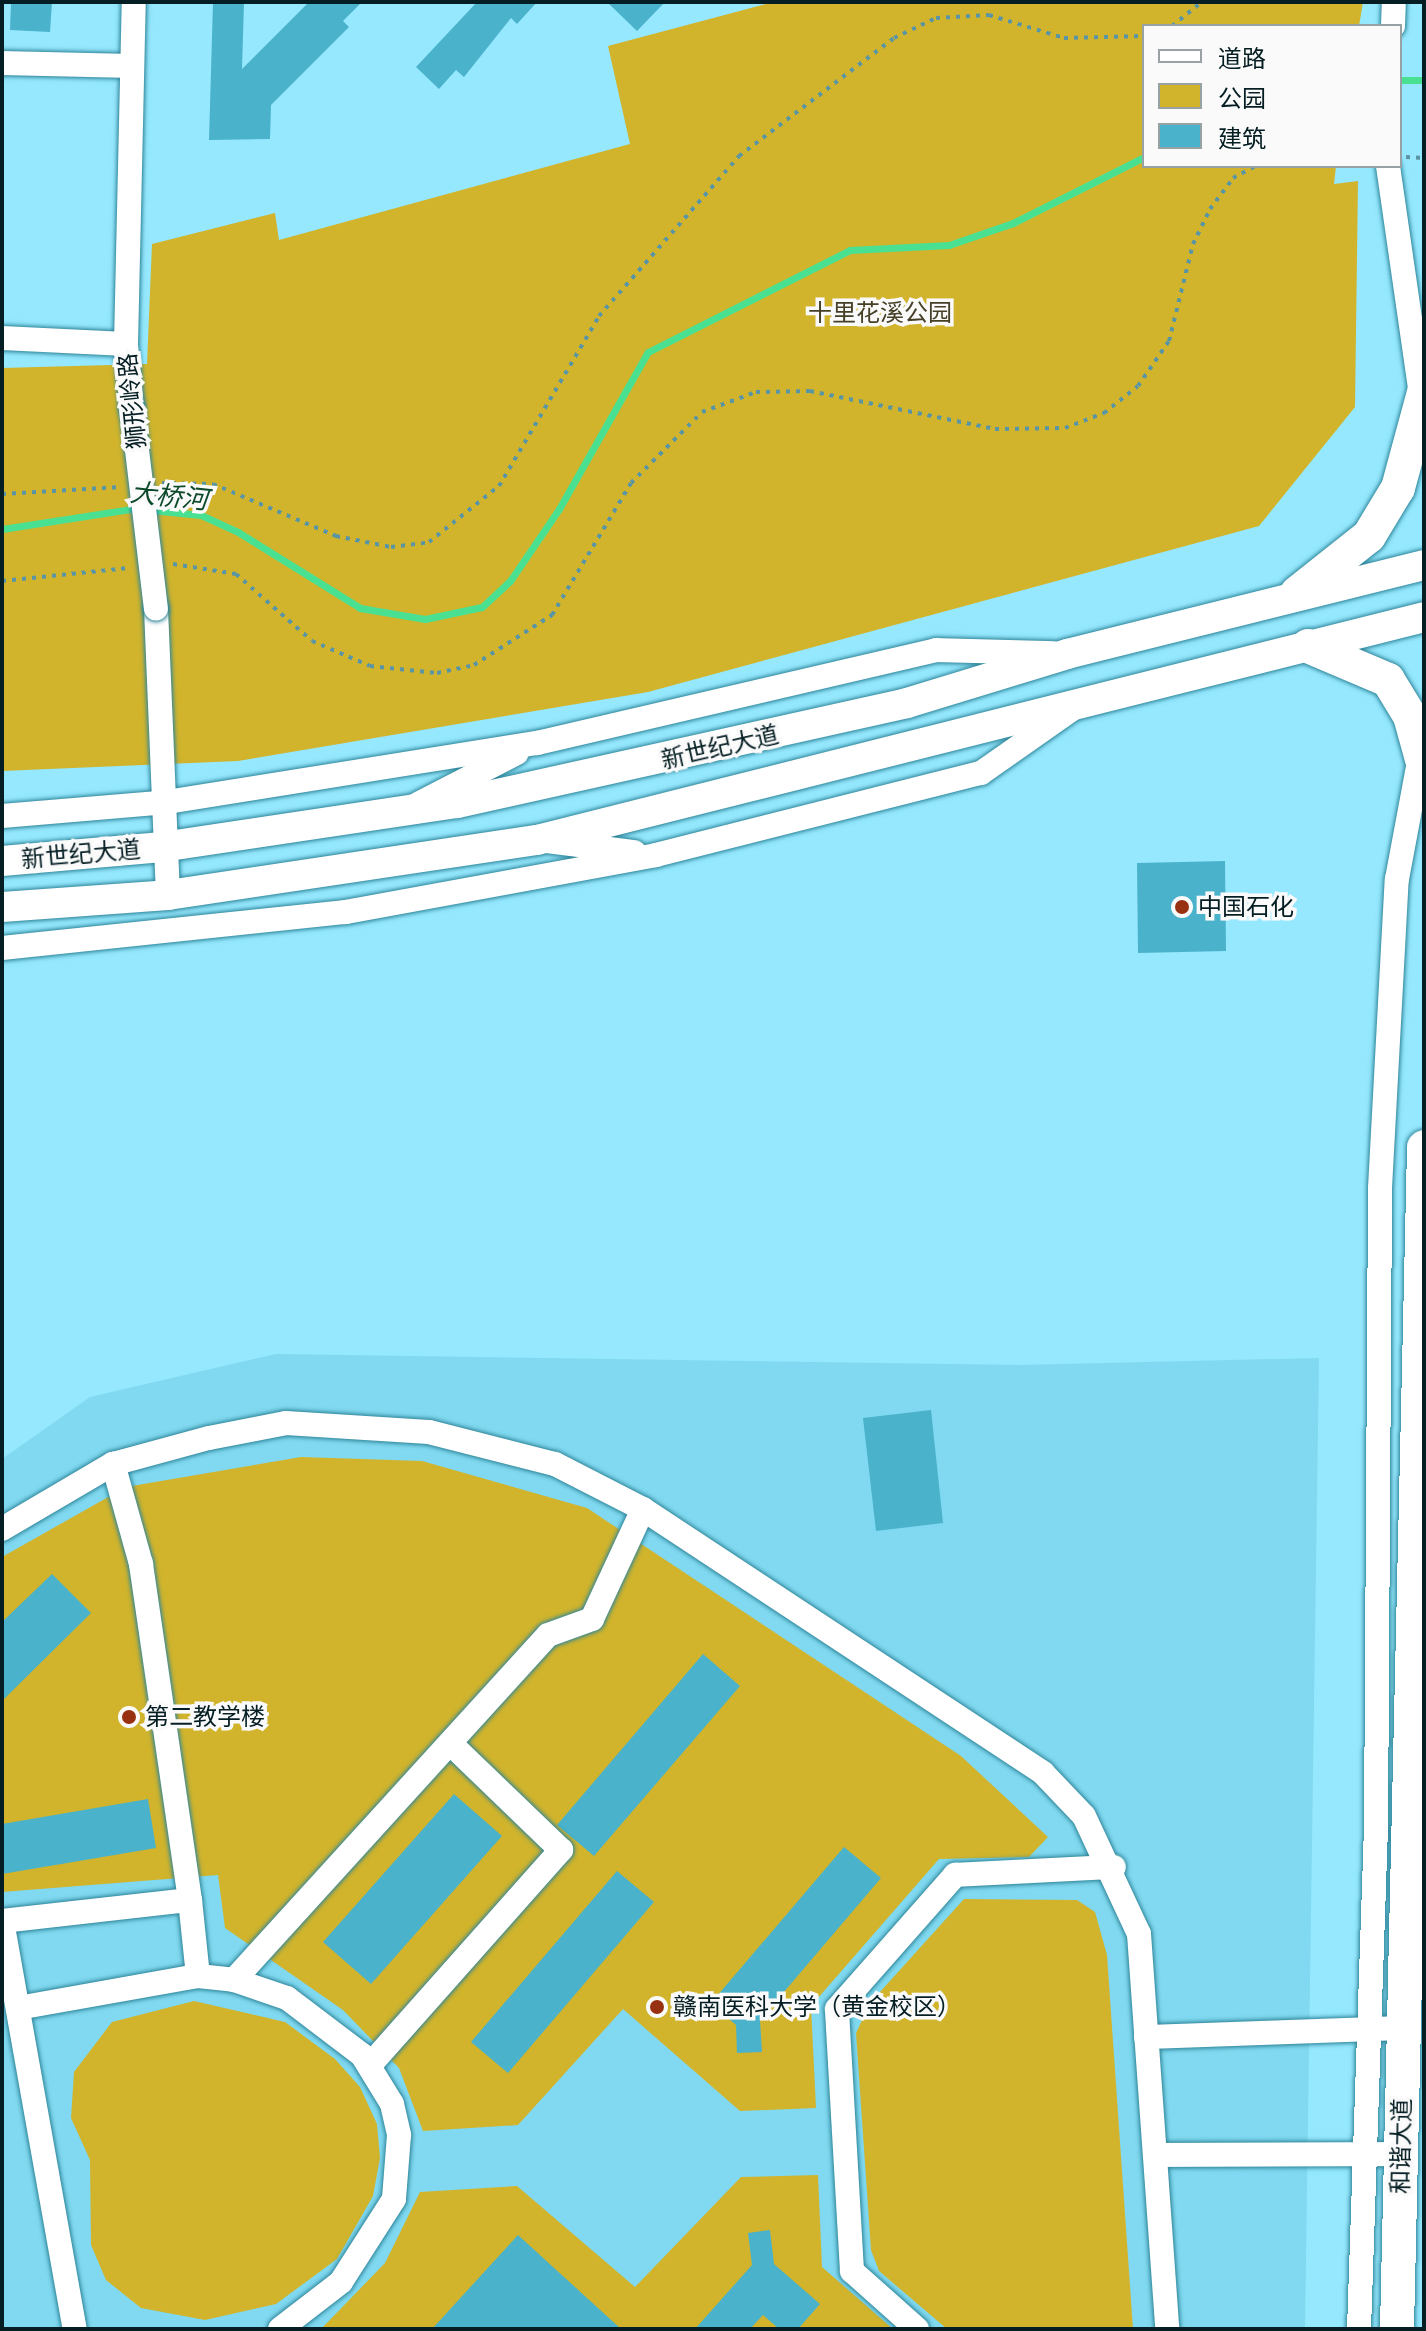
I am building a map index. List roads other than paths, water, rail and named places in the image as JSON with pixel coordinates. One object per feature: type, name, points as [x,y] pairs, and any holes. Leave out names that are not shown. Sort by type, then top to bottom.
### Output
[{"type":"highway","points":[[1297,593],[1369,536],[1398,488],[1423,403]]},
{"type":"highway","points":[[1308,646],[1388,680],[1410,716],[1423,751]]},
{"type":"highway","name":"和谐大道","points":[[1397,2329],[1424,1147]]},
{"type":"main road","name":"新世纪大道","points":[[2,861],[162,847],[405,811],[708,751],[1297,593],[1424,565]]},
{"type":"main road","name":"新世纪大道","points":[[2,907],[168,895],[537,840],[1424,617]]},
{"type":"street","name":"狮形岭路","points":[[134,2],[126,344],[156,609],[167,802],[162,847],[168,895]]},
{"type":"street","points":[[1393,24],[1394,2]]},
{"type":"street","points":[[2,63],[132,66]]},
{"type":"street","points":[[1388,168],[1388,194],[1423,403]]},
{"type":"street","points":[[2,338],[126,344]]},
{"type":"street","points":[[2,816],[167,802],[537,743],[936,650],[1067,654]]},
{"type":"street","points":[[2,948],[346,912],[656,855],[981,773],[1080,704]]},
{"type":"street","points":[[405,811],[537,743]]},
{"type":"street","points":[[1359,2329],[1369,2027],[1380,1188],[1397,879],[1423,751]]},
{"type":"street","points":[[537,840],[656,855]]},
{"type":"street","points":[[2,1529],[113,1464],[286,1423],[429,1432],[555,1464],[643,1509],[1043,1773],[1084,1816],[1114,1867],[1139,1934],[1167,2329]]},
{"type":"street","points":[[113,1464],[141,1564],[190,1900],[198,1976]]},
{"type":"street","points":[[234,1980],[548,1635],[592,1619],[643,1509]]},
{"type":"street","points":[[370,2065],[561,1850],[450,1743]]},
{"type":"street","points":[[917,2329],[852,2271],[837,2009],[955,1875],[1114,1867]]},
{"type":"street","points":[[75,2329],[2,1921],[190,1900]]},
{"type":"street","points":[[18,2008],[198,1976],[234,1980],[287,1998],[370,2065],[392,2104],[399,2135],[394,2199],[341,2282],[280,2329]]},
{"type":"street","points":[[1146,2037],[1404,2028]]},
{"type":"street","points":[[1155,2155],[1401,2154]]},
{"type":"waterway","points":[[1402,80],[1424,80]]},
{"type":"waterway","points":[[150,510],[201,515],[238,532],[360,608],[425,619],[482,607],[510,581],[559,509],[648,352],[850,250],[949,245],[1013,223],[1142,158]]},
{"type":"waterway","name":"大桥河","points":[[2,529],[138,508]]},
{"type":"place","name":"中国石化","points":[[1182,907]]},
{"type":"place","name":"第二教学楼","points":[[129,1717]]},
{"type":"place","name":"赣南医科大学（黄金校区）","points":[[657,2007]]},
{"type":"park label","name":"十里花溪公园","points":[[880,313]]}]
